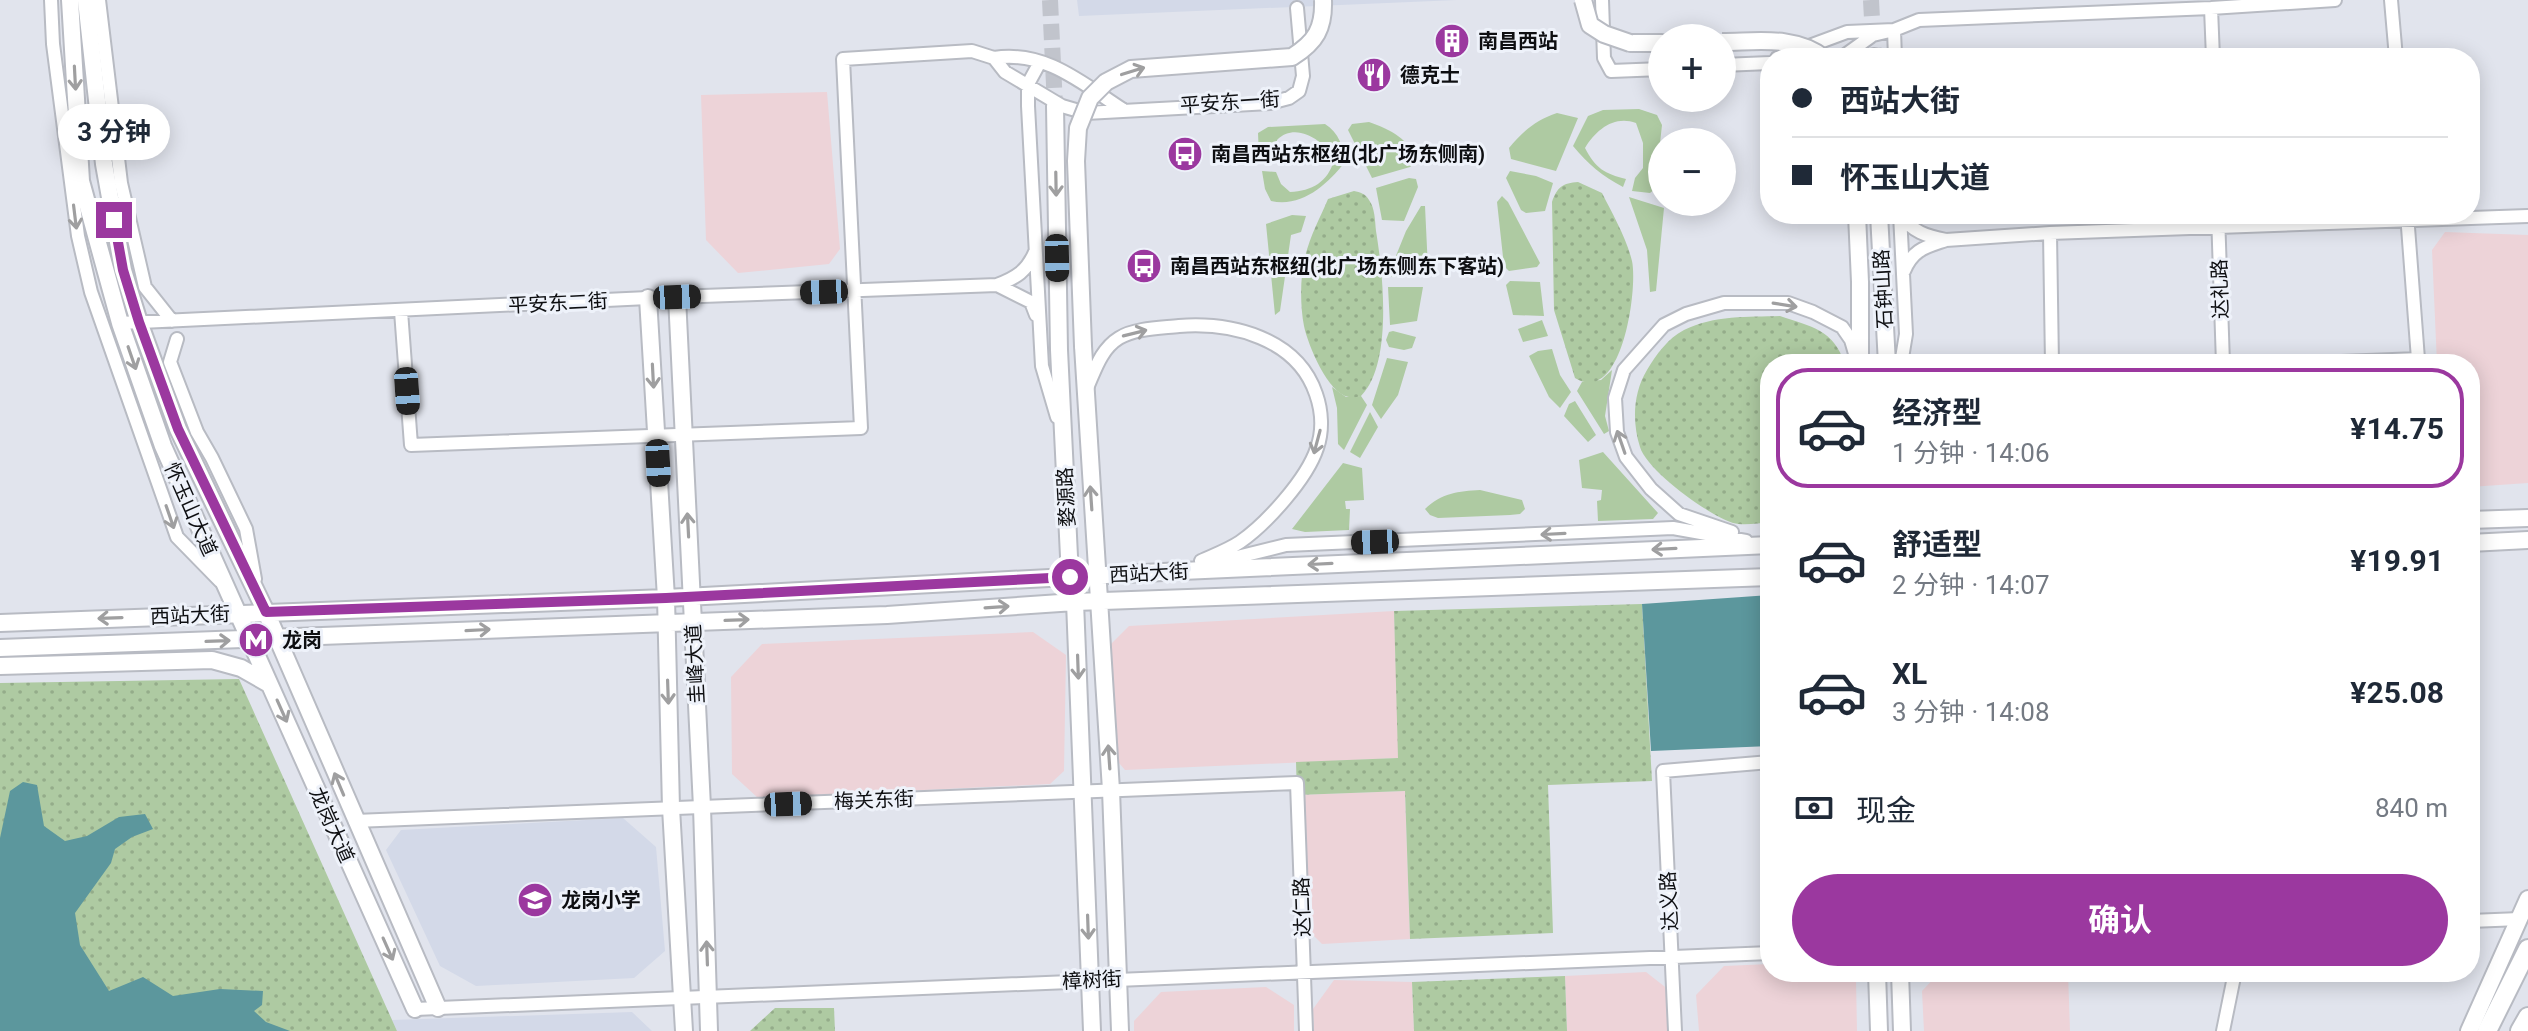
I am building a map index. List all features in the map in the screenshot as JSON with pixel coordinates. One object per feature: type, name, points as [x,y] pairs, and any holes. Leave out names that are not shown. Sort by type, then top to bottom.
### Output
[{"type":"main road","name":"怀玉山大道","points":[[70,0],[81,181],[120,323],[163,446],[250,640]]},
{"type":"main road","name":"怀玉山大道","points":[[86,0],[104,164],[123,270],[178,429],[277,639]]},
{"type":"main road","name":"婺源路","points":[[1120,1031],[1111,790],[1083,346],[1076,161],[1078,128],[1090,98],[1106,82],[1131,69],[1292,57],[1308,47],[1320,31],[1324,18],[1323,0]]},
{"type":"main road","points":[[1583,0],[1590,25],[1604,34],[1630,43],[1648,43]]},
{"type":"main road","points":[[1736,42],[1784,41],[1811,48]]},
{"type":"main road","name":"婺源路","points":[[1055,106],[1062,432],[1070,577],[1075,602],[1092,1031]]},
{"type":"main road","points":[[1857,224],[1859,354]]},
{"type":"main road","name":"石钟山路","points":[[1880,224],[1886,354]]},
{"type":"main road","name":"圭峰大道","points":[[677,297],[702,807],[709,1031]]},
{"type":"main road","name":"圭峰大道","points":[[648,298],[666,598],[671,808],[684,1031]]},
{"type":"main road","points":[[2480,519],[2528,517]]},
{"type":"main road","points":[[2480,542],[2528,540]]},
{"type":"main road","name":"西站大街","points":[[0,623],[691,597],[1760,545]]},
{"type":"main road","name":"西站大街","points":[[0,648],[887,615],[1075,602],[1760,577]]},
{"type":"main road","name":"龙岗大道","points":[[277,639],[438,1008]]},
{"type":"main road","name":"龙岗大道","points":[[250,640],[415,1009]]},
{"type":"main road","points":[[0,666],[212,660],[241,668],[270,685]]},
{"type":"main road","points":[[2469,1031],[2528,899]]},
{"type":"main road","points":[[2487,1031],[2528,949]]},
{"type":"main road","points":[[1877,982],[1879,1031]]},
{"type":"main road","points":[[1900,982],[1902,1031]]},
{"type":"main road","points":[[2520,1031],[2528,1017]]},
{"type":"street","points":[[51,0],[53,44],[76,221],[91,292],[177,537],[228,589]]},
{"type":"street","points":[[99,0],[121,183],[145,287],[172,321]]},
{"type":"street","points":[[1602,0],[1604,58],[1611,71],[1648,70]]},
{"type":"street","points":[[1855,48],[1873,35],[1919,20],[2335,0]]},
{"type":"street","points":[[2391,0],[2395,48]]},
{"type":"street","name":"平安东一街","points":[[1122,109],[1270,103],[1289,98],[1299,91],[1303,76],[1297,8]]},
{"type":"street","points":[[2211,8],[2213,48]]},
{"type":"street","points":[[1894,30],[1895,48]]},
{"type":"street","points":[[1805,48],[1847,32],[1894,30]]},
{"type":"street","points":[[401,311],[411,445],[861,428],[843,59],[972,51],[994,58],[1015,55],[1056,66],[1122,109]]},
{"type":"street","points":[[994,58],[1005,72],[1062,106],[1086,113],[1122,109]]},
{"type":"street","points":[[1040,62],[1028,84],[1042,366],[1062,432]]},
{"type":"street","points":[[1736,64],[1760,62]]},
{"type":"street","points":[[2480,216],[2528,216]]},
{"type":"street","points":[[1900,224],[1906,334],[1903,354]]},
{"type":"street","points":[[1907,224],[1925,236],[1946,240],[2281,224]]},
{"type":"street","name":"达礼路","points":[[2218,224],[2223,354]]},
{"type":"street","points":[[2408,224],[2418,354]]},
{"type":"street","points":[[2050,233],[2052,354]]},
{"type":"street","points":[[1903,274],[1910,257],[1923,248],[1946,240]]},
{"type":"street","points":[[997,285],[1014,278],[1028,267],[1036,249]]},
{"type":"street","points":[[997,285],[1031,302],[1040,326]]},
{"type":"street","name":"平安东二街","points":[[120,323],[997,285]]},
{"type":"street","points":[[1760,542],[1679,514],[1651,489],[1626,457],[1617,432],[1615,398],[1624,370],[1664,325],[1686,314],[1724,303],[1788,303],[1813,312],[1842,327],[1856,354]]},
{"type":"street","points":[[159,376],[163,358],[177,339],[189,327],[213,319]]},
{"type":"street","points":[[1087,388],[1102,353],[1120,337],[1147,330],[1202,325],[1247,332],[1274,343],[1299,362],[1313,385],[1320,406],[1321,425],[1317,449],[1303,474],[1271,514],[1240,542],[1182,571]]},
{"type":"street","points":[[177,339],[170,362],[197,432],[246,529],[257,594]]},
{"type":"street","name":"达义路","points":[[1675,1031],[1663,771],[1760,763]]},
{"type":"street","name":"梅关东街","points":[[355,821],[1297,783]]},
{"type":"street","name":"达仁路","points":[[1297,783],[1306,1031]]},
{"type":"street","points":[[2480,921],[2520,919]]},
{"type":"street","name":"樟树街","points":[[415,1009],[1760,954]]},
{"type":"street","points":[[2223,1031],[2233,982]]},
{"type":"shaded area","points":[[1077,0],[1457,0],[1079,16]]},
{"type":"shaded area","points":[[827,92],[840,249],[829,264],[738,273],[706,240],[701,95]]},
{"type":"shaded area","points":[[2445,232],[2528,235],[2528,483],[2480,486],[2480,354],[2437,354],[2432,250]]},
{"type":"shaded area","points":[[1394,611],[1399,758],[1125,770],[1107,749],[1100,655],[1129,626]]},
{"type":"shaded area","points":[[1033,632],[1066,655],[1064,771],[1050,784],[758,798],[732,774],[731,677],[762,644]]},
{"type":"shaded area","points":[[1405,791],[1410,939],[1322,944],[1301,923],[1297,795]]},
{"type":"shaded area","name":"龙岗小学","points":[[623,818],[656,847],[665,951],[634,978],[476,986],[440,966],[386,850],[401,830]]},
{"type":"shaded area","points":[[1760,964],[1760,982],[1856,982],[1857,1031],[1699,1031],[1696,995],[1724,966]]},
{"type":"shaded area","points":[[1646,972],[1669,990],[1669,1031],[1567,1031],[1565,976]]},
{"type":"shaded area","points":[[1334,980],[1412,982],[1414,1031],[1314,1031],[1313,1009]]},
{"type":"shaded area","points":[[1931,982],[2068,982],[2070,1031],[1924,1031],[1922,991]]},
{"type":"shaded area","points":[[1266,987],[1294,1005],[1294,1031],[1134,1031],[1134,1021],[1161,992]]},
{"type":"shaded area","points":[[632,1012],[652,1031],[397,1031],[392,1020]]},
{"type":"green space","points":[[1639,109],[1657,115],[1662,128],[1648,128],[1648,193],[1632,191],[1635,178],[1643,168],[1643,143],[1636,123],[1620,121],[1606,126],[1585,148],[1601,169],[1626,179],[1623,187],[1596,169],[1573,146],[1588,116],[1603,110]]},
{"type":"green space","points":[[1557,113],[1578,118],[1556,171],[1511,159],[1509,148],[1519,136]]},
{"type":"green space","points":[[1369,122],[1398,136],[1418,161],[1410,167],[1372,178],[1348,130],[1352,124]]},
{"type":"green space","points":[[1325,124],[1340,140],[1345,162],[1322,186],[1303,198],[1271,201],[1262,171],[1276,172],[1281,184],[1290,192],[1298,191],[1323,180],[1334,160],[1317,140],[1293,132],[1277,140],[1276,156],[1259,157],[1258,133],[1268,127]]},
{"type":"green space","points":[[1510,171],[1553,183],[1545,211],[1526,213],[1521,210],[1506,178]]},
{"type":"green space","points":[[1409,178],[1416,179],[1418,187],[1404,221],[1382,220],[1376,188]]},
{"type":"green space","points":[[1578,182],[1602,193],[1626,243],[1633,275],[1629,318],[1623,341],[1605,376],[1591,382],[1575,378],[1554,310],[1552,202],[1561,187]]},
{"type":"green space","points":[[1354,191],[1366,196],[1374,211],[1383,317],[1378,363],[1361,396],[1352,397],[1341,394],[1334,387],[1314,356],[1304,326],[1301,291],[1307,249],[1328,199]]},
{"type":"green space","points":[[1502,196],[1540,263],[1537,267],[1509,271],[1504,266],[1497,202]]},
{"type":"green space","points":[[1629,197],[1648,203],[1648,216],[1663,216],[1656,291],[1650,292],[1647,250]]},
{"type":"green space","points":[[1421,206],[1425,206],[1428,269],[1422,274],[1392,277],[1389,273],[1406,231]]},
{"type":"green space","points":[[1292,215],[1306,216],[1301,232],[1291,235],[1280,311],[1275,315],[1266,224]]},
{"type":"green space","points":[[1510,281],[1540,282],[1544,316],[1513,315],[1506,285]]},
{"type":"green space","points":[[1388,287],[1423,287],[1417,321],[1390,325]]},
{"type":"green space","points":[[1780,316],[1811,327],[1828,336],[1841,354],[1760,354],[1760,523],[1747,524],[1733,523],[1710,512],[1654,468],[1640,447],[1635,408],[1642,379],[1654,359],[1678,333],[1719,319]]},
{"type":"green space","points":[[1542,320],[1548,336],[1523,342],[1518,329]]},
{"type":"green space","points":[[1389,332],[1416,337],[1412,348],[1389,347],[1386,340]]},
{"type":"green space","points":[[1552,349],[1560,375],[1571,392],[1560,408],[1549,397],[1529,356]]},
{"type":"green space","points":[[1387,358],[1408,362],[1398,395],[1381,419],[1372,405]]},
{"type":"green space","points":[[1612,370],[1605,416],[1609,431],[1604,434],[1577,391],[1582,382],[1601,380]]},
{"type":"green space","points":[[1332,387],[1346,397],[1361,396],[1367,405],[1344,450],[1338,444],[1337,408]]},
{"type":"green space","points":[[1575,401],[1596,435],[1588,442],[1564,416],[1569,404]]},
{"type":"green space","points":[[1370,412],[1378,427],[1360,458],[1350,452]]},
{"type":"green space","points":[[1603,452],[1658,513],[1653,519],[1598,521],[1597,501],[1601,500],[1602,490],[1582,488],[1579,460]]},
{"type":"green space","points":[[1343,463],[1362,468],[1364,500],[1345,501],[1346,509],[1350,509],[1349,530],[1305,532],[1292,529]]},
{"type":"green space","points":[[1480,490],[1522,500],[1525,509],[1520,514],[1438,518],[1425,509],[1437,499],[1451,494]]},
{"type":"green space","points":[[1642,604],[1652,781],[1548,785],[1553,933],[1410,939],[1405,791],[1297,795],[1296,762],[1398,758],[1394,611]]},
{"type":"green space","points":[[239,679],[397,1031],[0,1031],[0,683]]},
{"type":"green space","points":[[1565,976],[1567,1031],[1414,1031],[1412,982]]},
{"type":"green space","points":[[775,1008],[834,1008],[835,1031],[750,1031]]},
{"type":"water","points":[[1760,596],[1760,746],[1651,751],[1642,604]]},
{"type":"water","points":[[23,782],[37,785],[44,826],[65,841],[87,836],[119,817],[145,814],[153,829],[132,837],[115,849],[111,863],[75,913],[80,945],[109,991],[143,977],[173,996],[220,989],[263,991],[262,1005],[254,1011],[266,1022],[290,1031],[0,1031],[0,838],[10,791]]},
{"type":"tunnel","points":[[1050,0],[1055,106]]},
{"type":"tunnel","points":[[1871,0],[1874,48]]},
{"type":"place","name":"南昌西站","points":[[1452,41]]},
{"type":"place","name":"德克士","points":[[1374,75]]},
{"type":"place","name":"南昌西站东枢纽(北广场东侧南)","points":[[1185,154]]},
{"type":"place","name":"南昌西站东枢纽(北广场东侧东下客站)","points":[[1144,266]]},
{"type":"place","name":"龙岗","points":[[256,640]]},
{"type":"place","name":"龙岗小学","points":[[535,900]]},
{"type":"route","points":[[114,220],[123,270],[178,429],[266,612],[666,598],[1070,577]]}]
